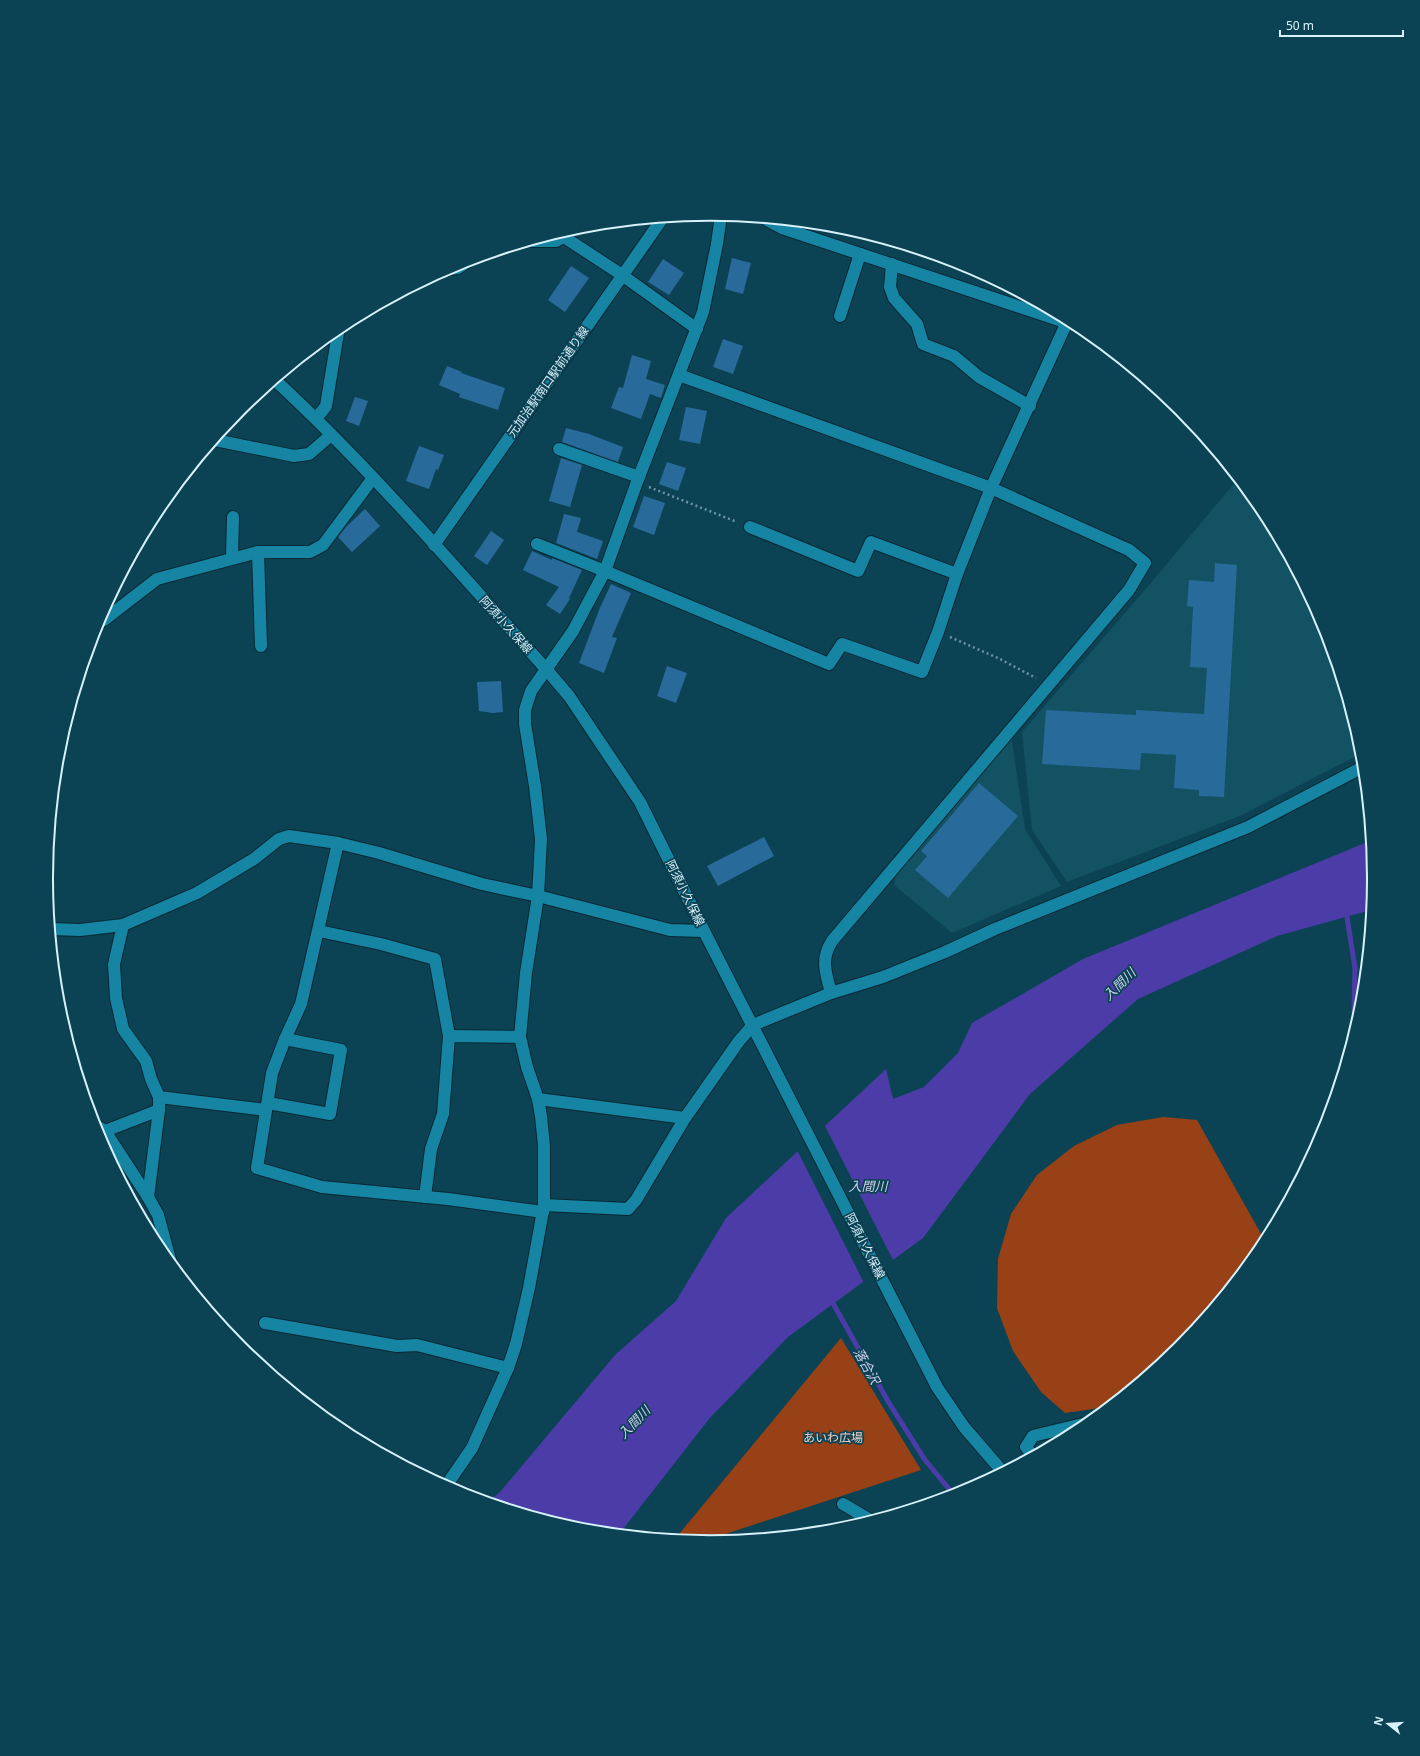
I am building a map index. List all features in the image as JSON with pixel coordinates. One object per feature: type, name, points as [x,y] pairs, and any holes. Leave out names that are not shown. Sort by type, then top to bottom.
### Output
[{"type":"street","points":[[450,1481],[472,1448],[508,1368],[516,1344],[529,1288],[543,1208],[544,1146],[538,1099],[527,1067],[520,1038],[526,973],[538,896],[540,839],[535,786],[525,724],[525,710],[530,691],[573,631],[606,571],[638,480],[703,312],[720,221]]},
{"type":"street","name":"元加治駅南口駅前通り線","points":[[434,545],[659,223]]},
{"type":"street","points":[[776,225],[860,254],[1046,314]]},
{"type":"street","points":[[566,237],[697,329]]},
{"type":"street","points":[[840,316],[860,254]]},
{"type":"street","points":[[892,264],[890,287],[894,298],[917,324],[923,344],[954,356],[979,377],[1030,406]]},
{"type":"street","points":[[537,544],[606,571],[829,664],[842,644],[922,672],[938,632],[957,574],[991,488],[1066,326]]},
{"type":"street","points":[[316,419],[326,406],[338,337]]},
{"type":"street","points":[[679,375],[991,488],[1129,550],[1145,563],[1129,590],[832,941],[826,951],[824,965],[831,994]]},
{"type":"street","name":"阿須小久保線","points":[[278,383],[316,419],[373,478],[546,669],[569,696],[640,802],[752,1026],[779,1075],[937,1388],[964,1427],[999,1468]]},
{"type":"street","points":[[220,441],[294,456],[308,454],[331,435]]},
{"type":"street","points":[[559,449],[638,480]]},
{"type":"street","points":[[107,617],[157,579],[232,557],[258,552],[310,552],[323,545],[373,478]]},
{"type":"street","points":[[232,557],[233,517]]},
{"type":"street","points":[[750,527],[858,571],[871,542],[957,574]]},
{"type":"street","points":[[258,552],[261,646]]},
{"type":"street","points":[[338,843],[301,1004],[285,1038],[272,1074],[258,1168],[322,1187],[543,1208],[628,1209],[636,1200],[685,1118],[739,1041],[752,1026],[831,994],[890,974],[995,929],[1248,827],[1357,770]]},
{"type":"street","points":[[55,929],[80,930],[123,925],[197,893],[254,859],[284,836],[290,836],[338,843],[380,853],[482,884],[538,896],[670,930],[704,931]]},
{"type":"street","points":[[123,925],[114,964],[116,998],[123,1029],[146,1061],[151,1079],[159,1096],[159,1110],[148,1197]]},
{"type":"street","points":[[319,931],[381,944],[435,959],[449,1036],[443,1114],[431,1149],[425,1197]]},
{"type":"street","points":[[449,1036],[520,1038]]},
{"type":"street","points":[[159,1096],[330,1114],[341,1050],[285,1038]]},
{"type":"street","points":[[538,1099],[685,1118]]},
{"type":"street","points":[[159,1110],[104,1131],[148,1197],[158,1215],[167,1247]]},
{"type":"street","points":[[265,1323],[397,1346],[417,1345],[508,1368]]},
{"type":"street","points":[[1029,1452],[1026,1447],[1033,1436],[1070,1427]]},
{"type":"street","points":[[843,1504],[864,1516]]},
{"type":"path","points":[[638,480],[750,527]]},
{"type":"path","points":[[938,632],[998,658],[1049,685]]},
{"type":"shaded area","points":[[1235,483],[1256,513],[1279,550],[1299,587],[1317,627],[1345,708],[1355,757],[1242,815],[1067,882],[1032,830],[1022,732],[1144,591]]},
{"type":"shaded area","points":[[1011,735],[1025,829],[1061,886],[952,933],[894,885],[897,871]]},
{"type":"green space","points":[[1163,1117],[1197,1120],[1261,1235],[1231,1278],[1175,1343],[1143,1372],[1097,1408],[1065,1413],[1041,1392],[1013,1351],[997,1308],[998,1259],[1011,1214],[1037,1175],[1074,1146],[1117,1125]]},
{"type":"green space","name":"あいわ広場","points":[[841,1338],[921,1470],[723,1535],[679,1534]]},
{"type":"water","name":"入間川","points":[[1366,843],[1366,911],[1277,936],[1138,999],[1030,1094],[923,1238],[788,1337],[709,1419],[623,1529],[540,1513],[493,1498],[500,1492],[615,1355],[676,1301],[726,1218],[886,1069],[893,1099],[924,1087],[958,1053],[972,1023],[1083,959]]},
{"type":"pier","points":[[824,1124],[894,1262],[864,1283],[797,1150]]},
{"type":"building","points":[[732,258],[751,263],[743,294],[725,289]]},
{"type":"building","points":[[663,259],[684,273],[669,295],[648,282]]},
{"type":"building","points":[[571,266],[589,278],[565,312],[548,300]]},
{"type":"building","points":[[723,339],[743,346],[733,374],[713,367]]},
{"type":"building","points":[[632,355],[651,361],[646,379],[665,385],[661,398],[650,394],[641,419],[611,408],[619,387],[623,388]]},
{"type":"building","points":[[447,366],[462,372],[461,373],[505,388],[498,410],[459,397],[460,394],[439,385]]},
{"type":"building","points":[[355,397],[368,401],[359,426],[346,421]]},
{"type":"building","points":[[686,407],[707,411],[700,444],[679,440]]},
{"type":"building","points":[[566,428],[589,434],[623,447],[618,462],[562,442]]},
{"type":"building","points":[[419,446],[444,455],[438,470],[436,469],[429,489],[406,481]]},
{"type":"building","points":[[561,458],[582,465],[570,507],[549,501]]},
{"type":"building","points":[[667,462],[686,468],[678,491],[659,484]]},
{"type":"building","points":[[644,496],[665,503],[654,535],[633,527]]},
{"type":"building","points":[[365,509],[380,526],[352,552],[338,537]]},
{"type":"building","points":[[564,514],[581,518],[577,532],[603,541],[597,559],[556,543]]},
{"type":"building","points":[[491,531],[504,540],[487,565],[474,556]]},
{"type":"building","points":[[532,551],[552,560],[552,558],[582,570],[569,598],[570,599],[560,614],[546,605],[559,587],[523,570]]},
{"type":"building","points":[[1215,563],[1237,565],[1224,797],[1199,796],[1199,790],[1174,788],[1176,755],[1141,753],[1140,770],[1042,764],[1046,710],[1136,715],[1136,710],[1204,714],[1207,668],[1190,667],[1193,607],[1187,606],[1189,580],[1214,582]]},
{"type":"building","points":[[611,584],[631,593],[612,637],[617,638],[604,673],[579,663],[599,610]]},
{"type":"building","points":[[667,666],[687,673],[676,703],[657,696]]},
{"type":"building","points":[[501,681],[503,712],[493,713],[479,711],[477,682]]},
{"type":"building","points":[[979,783],[1018,816],[948,898],[915,870],[927,856],[921,851]]},
{"type":"building","points":[[764,837],[774,856],[718,886],[707,866]]},
{"type":"waterway","points":[[1346,911],[1355,968],[1354,1005]]},
{"type":"waterway","name":"落合沢","points":[[830,1298],[889,1403],[925,1460],[949,1489]]}]
